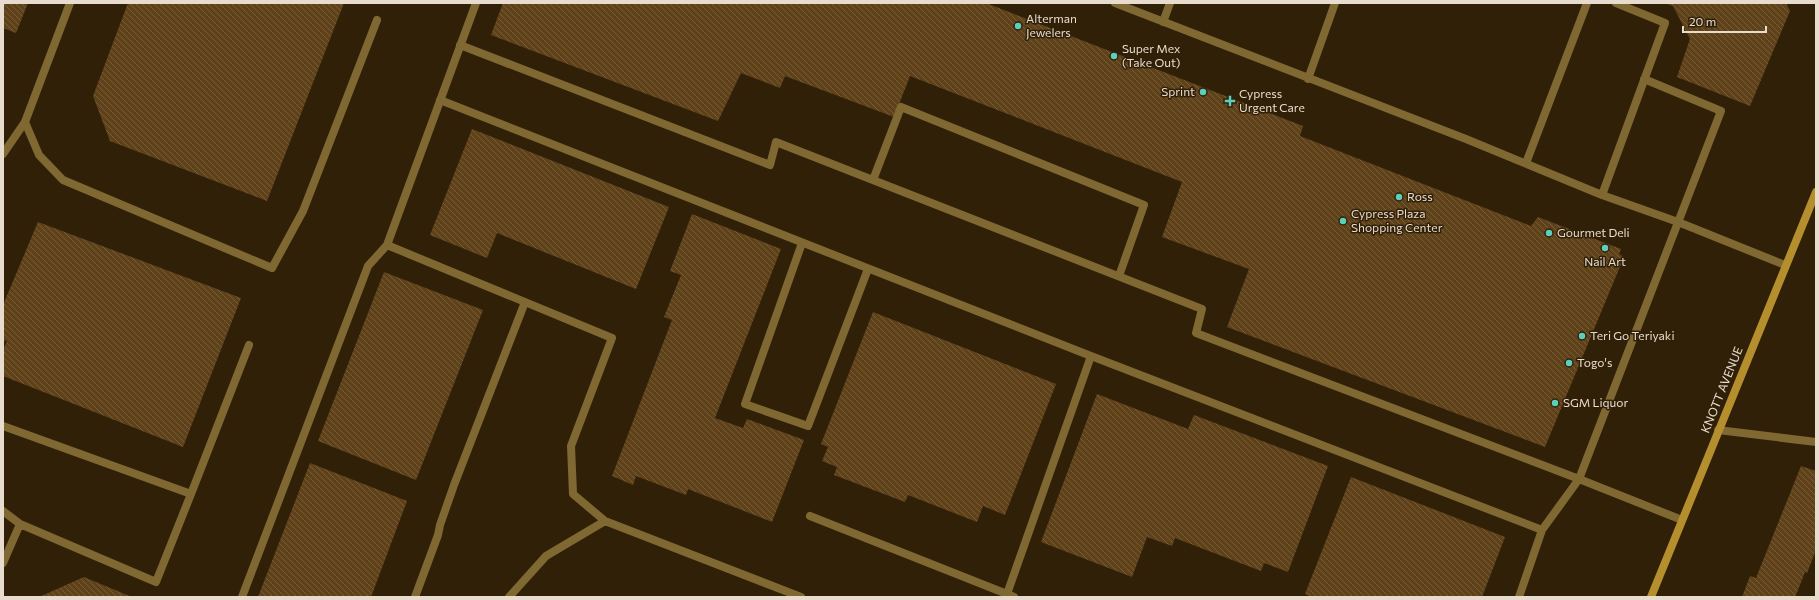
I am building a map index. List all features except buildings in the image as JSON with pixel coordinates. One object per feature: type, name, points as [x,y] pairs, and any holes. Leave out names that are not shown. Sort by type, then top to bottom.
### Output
[{"type":"main road","name":"KNOTT AVENUE","points":[[1650,597],[1816,192]]},
{"type":"lane","points":[[3,154],[25,122],[70,3]]},
{"type":"lane","points":[[242,597],[368,266],[387,245],[476,3]]},
{"type":"lane","points":[[1115,3],[1526,163],[1602,195],[1678,222],[1785,265]]},
{"type":"lane","points":[[1163,22],[1170,3]]},
{"type":"lane","points":[[1308,78],[1335,3]]},
{"type":"lane","points":[[1526,163],[1587,3]]},
{"type":"lane","points":[[1602,195],[1665,23],[1616,3]]},
{"type":"lane","points":[[25,122],[40,155],[64,180],[272,268],[303,211],[377,20]]},
{"type":"lane","points":[[460,45],[770,165],[776,142],[1202,309],[1196,333],[1579,479],[1682,520]]},
{"type":"lane","points":[[1519,597],[1542,530],[1579,479],[1721,111],[1644,79]]},
{"type":"lane","points":[[440,100],[868,269],[1542,530]]},
{"type":"lane","points":[[873,180],[901,107],[1144,204],[1119,276]]},
{"type":"lane","points":[[802,243],[745,404],[808,426],[868,269]]},
{"type":"lane","points":[[387,245],[612,338],[571,446],[573,494],[605,522],[801,597]]},
{"type":"lane","points":[[415,597],[438,535],[454,485],[525,302]]},
{"type":"lane","points":[[3,511],[20,524],[156,582],[249,345]]},
{"type":"lane","points":[[810,516],[1009,596],[1092,356]]},
{"type":"lane","points":[[3,426],[190,494]]},
{"type":"lane","points":[[1718,430],[1816,442]]},
{"type":"lane","points":[[509,597],[546,556],[605,522]]},
{"type":"lane","points":[[3,563],[20,524]]},
{"type":"place","name":"Alterman Jewelers","points":[[1018,26]]},
{"type":"place","name":"Super Mex (Take Out)","points":[[1114,56]]},
{"type":"place","name":"Sprint","points":[[1203,92]]},
{"type":"place","name":"Cypress Urgent Care","points":[[1230,101]]},
{"type":"place","name":"Ross","points":[[1399,197]]},
{"type":"place","name":"Cypress Plaza Shopping Center","points":[[1343,221]]},
{"type":"place","name":"Gourmet Deli","points":[[1549,233]]},
{"type":"place","name":"Nail Art","points":[[1605,248]]},
{"type":"place","name":"Teri Go Teriyaki","points":[[1582,336]]},
{"type":"place","name":"Togo's","points":[[1569,363]]},
{"type":"place","name":"SGM Liquor","points":[[1555,403]]}]
